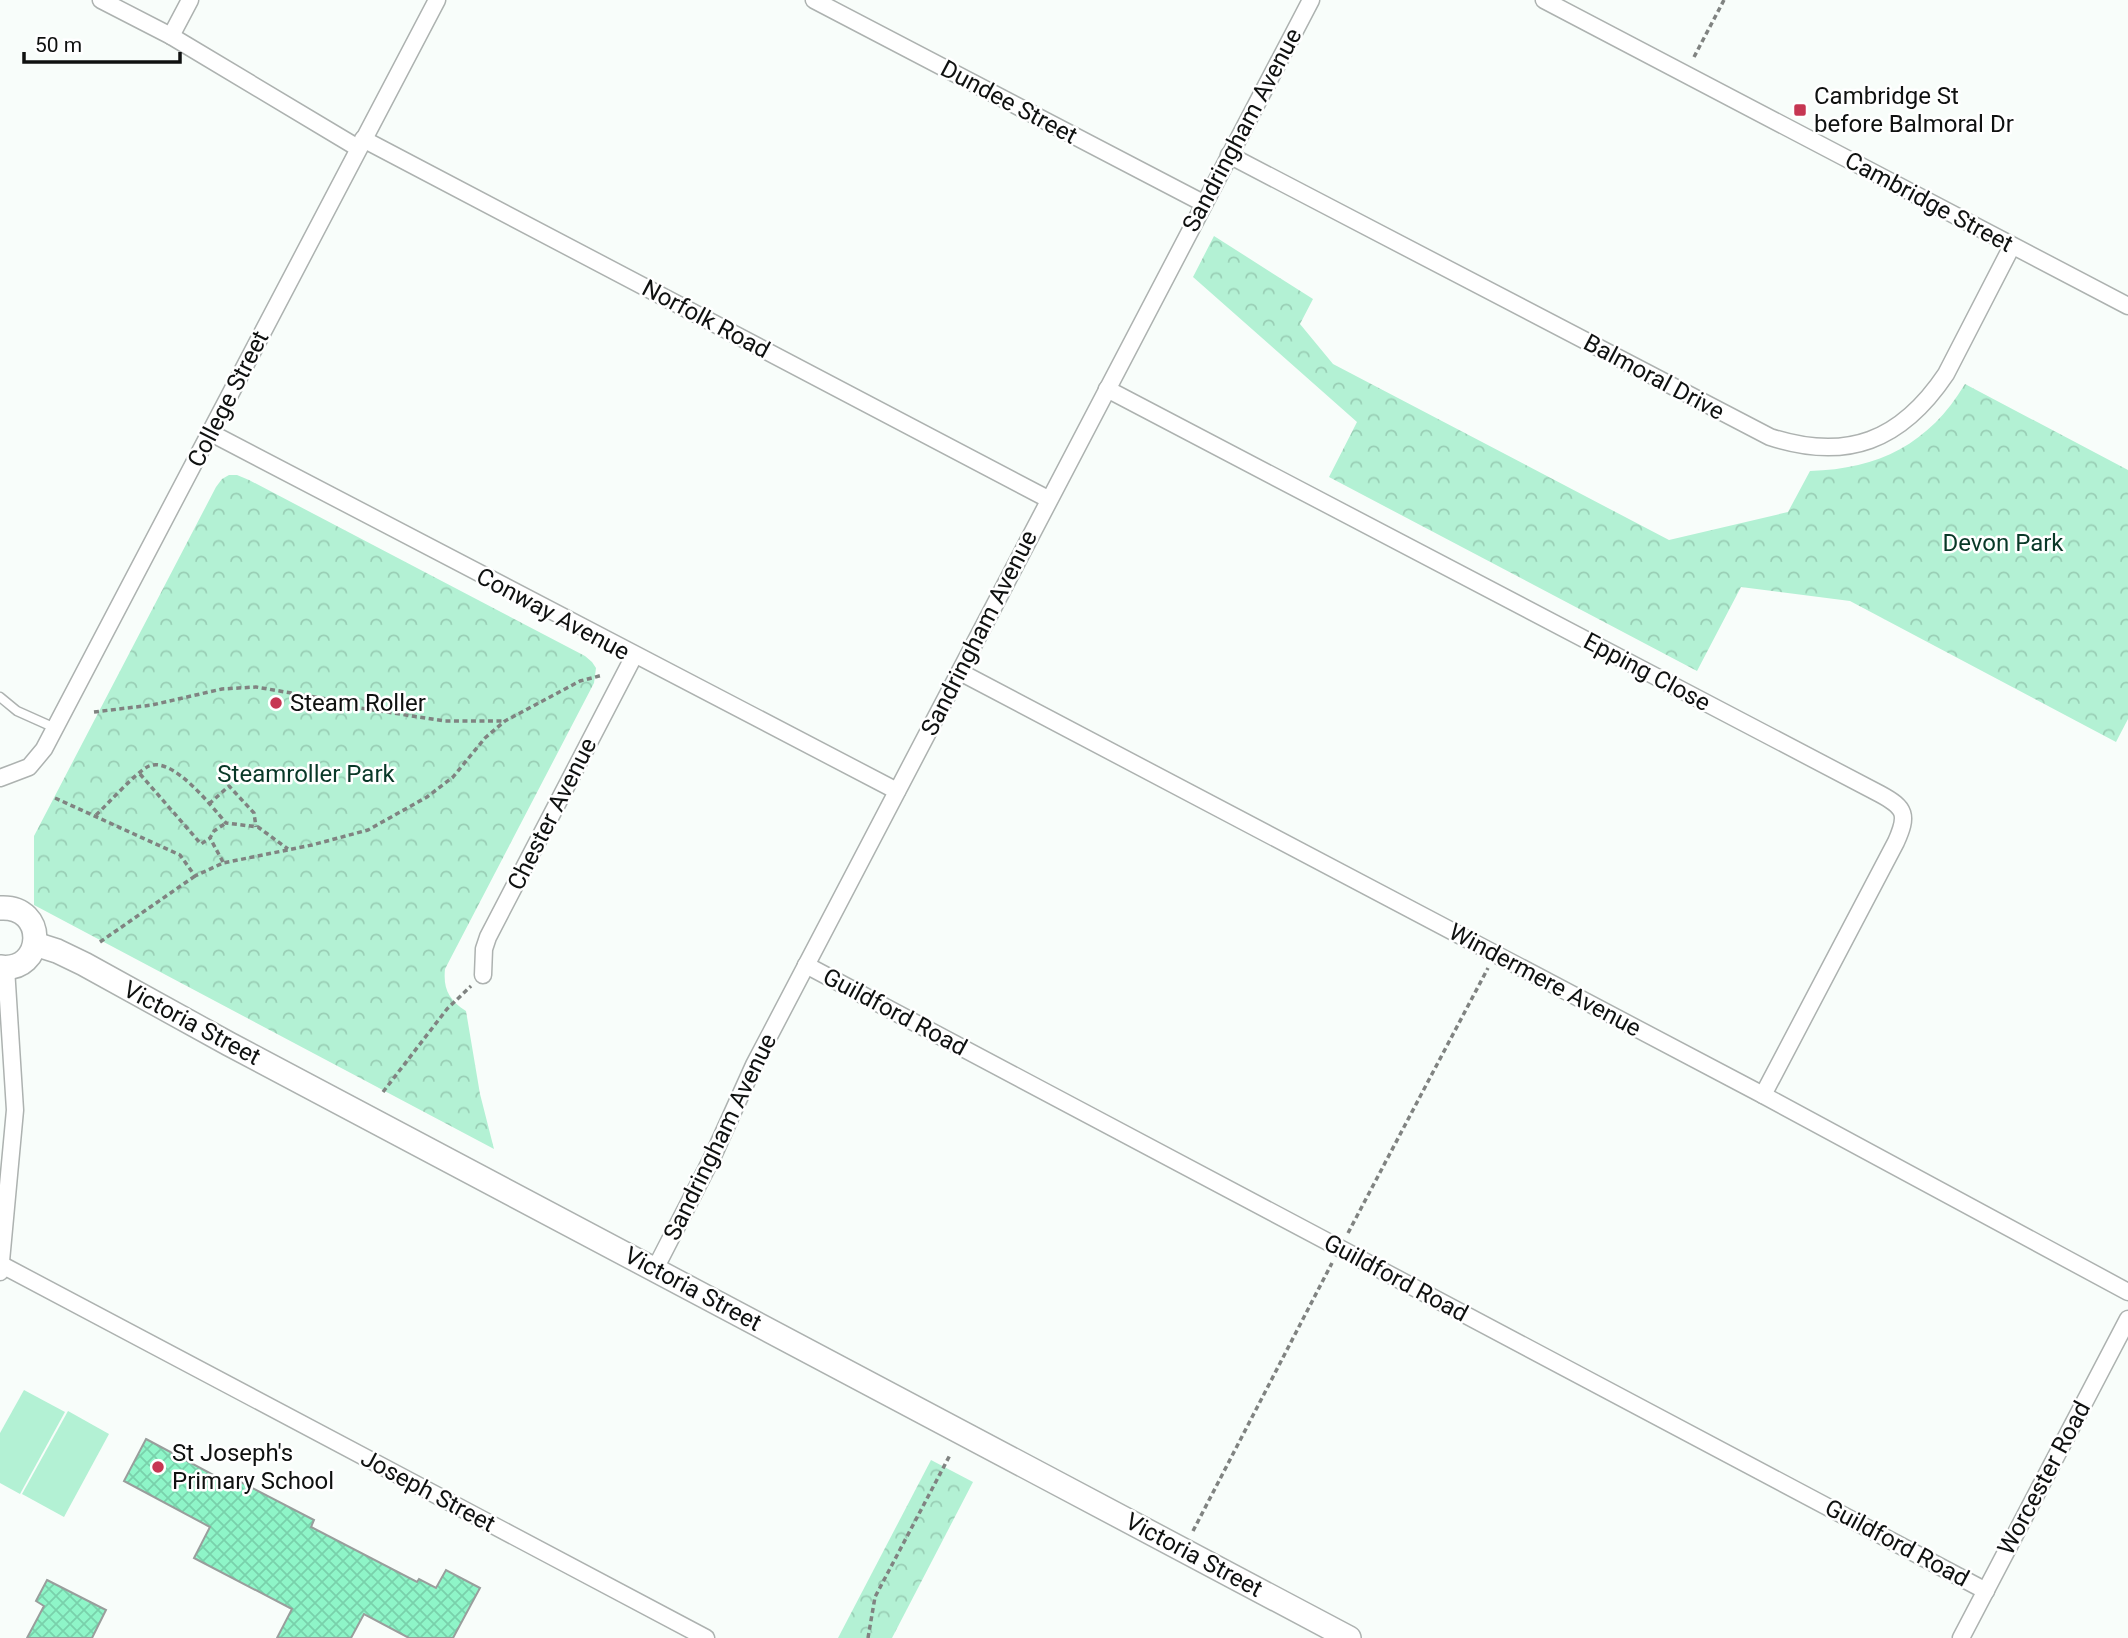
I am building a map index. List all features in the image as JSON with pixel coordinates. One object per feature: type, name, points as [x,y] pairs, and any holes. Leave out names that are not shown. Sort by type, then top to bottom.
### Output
[{"type":"street","name":"Norfolk Road","points":[[100,0],[171,36],[361,144],[1048,499]]},
{"type":"street","points":[[171,36],[190,0]]},
{"type":"street","name":"College Street","points":[[0,778],[23,771],[35,763],[55,728],[437,0]]},
{"type":"street","name":"Dundee Street","points":[[814,0],[1203,203]]},
{"type":"street","name":"Sandringham Avenue","points":[[655,1269],[713,1156],[754,1065],[1311,0]]},
{"type":"street","name":"Cambridge Street","points":[[1544,0],[2128,306]]},
{"type":"street","name":"Balmoral Drive","points":[[1229,155],[1770,437],[1824,449],[1863,442],[1896,428],[1913,415],[1946,374],[2012,246]]},
{"type":"street","name":"Epping Close","points":[[1107,389],[1880,794],[1901,808],[1904,818],[1896,842],[1763,1095]]},
{"type":"street","name":"Conway Avenue","points":[[211,433],[897,791]]},
{"type":"street","name":"Chester Avenue","points":[[483,975],[484,949],[488,937],[634,656]]},
{"type":"street","name":"Windermere Avenue","points":[[960,672],[1763,1095],[2128,1292]]},
{"type":"street","points":[[1,906],[28,917],[36,934],[35,944],[25,961],[3,967],[15,1110],[1,1269]]},
{"type":"street","name":"Victoria Street","points":[[35,944],[75,960],[1349,1638]]},
{"type":"street","name":"Guildford Road","points":[[806,965],[1986,1591]]},
{"type":"street","name":"Joseph Street","points":[[1,1269],[706,1638]]},
{"type":"street","name":"Worcester Road","points":[[1961,1638],[2128,1319]]},
{"type":"lane","points":[[0,697],[17,711],[55,728]]},
{"type":"path","points":[[1685,75],[1724,0]]},
{"type":"path","points":[[100,942],[195,876],[223,863],[368,830],[396,816],[453,777],[485,738],[505,721],[580,681],[611,673],[623,677]]},
{"type":"path","points":[[94,712],[152,705],[222,689],[256,687],[338,701],[360,708],[444,721],[505,721]]},
{"type":"path","points":[[96,815],[152,765],[166,767],[196,789],[226,823],[256,827],[288,849]]},
{"type":"path","points":[[140,774],[201,844],[226,823]]},
{"type":"path","points":[[209,804],[229,786],[254,813],[256,827]]},
{"type":"path","points":[[55,797],[180,855],[195,876]]},
{"type":"path","points":[[210,838],[223,863]]},
{"type":"path","points":[[1345,1238],[1495,954]]},
{"type":"path","points":[[383,1092],[447,1009],[483,975]]},
{"type":"path","points":[[1193,1531],[1335,1258]]},
{"type":"path","points":[[868,1638],[875,1597],[950,1455]]},
{"type":"green space","name":"Devon Park","points":[[1214,236],[1313,299],[1300,324],[1333,364],[1669,540],[1788,512],[1810,471],[1858,465],[1900,449],[1935,423],[1965,384],[2128,470],[2128,719],[2116,742],[1850,601],[1741,587],[1697,671],[1329,477],[1357,422],[1193,277]]},
{"type":"green space","name":"Steamroller Park","points":[[229,475],[249,480],[585,656],[596,668],[594,683],[445,969],[448,993],[455,1003],[466,1011],[480,1094],[494,1149],[34,905],[34,836],[216,487]]},
{"type":"green space","points":[[24,1390],[65,1412],[20,1494],[0,1483],[0,1433]]},
{"type":"green space","points":[[68,1411],[109,1434],[64,1517],[22,1494]]},
{"type":"green space","points":[[931,1460],[973,1482],[892,1638],[838,1638]]},
{"type":"building","points":[[146,1439],[232,1485],[235,1479],[314,1520],[311,1527],[417,1582],[419,1579],[436,1588],[446,1570],[480,1588],[453,1638],[409,1638],[364,1614],[351,1638],[277,1638],[292,1609],[194,1558],[210,1527],[124,1481]]},
{"type":"building","points":[[47,1580],[106,1610],[92,1638],[27,1638],[44,1606],[36,1601]]},
{"type":"place","name":"Cambridge St before Balmoral Dr","points":[[1800,110]]},
{"type":"place","name":"Steam Roller","points":[[276,703]]},
{"type":"place","name":"St Joseph's Primary School","points":[[158,1467]]}]
